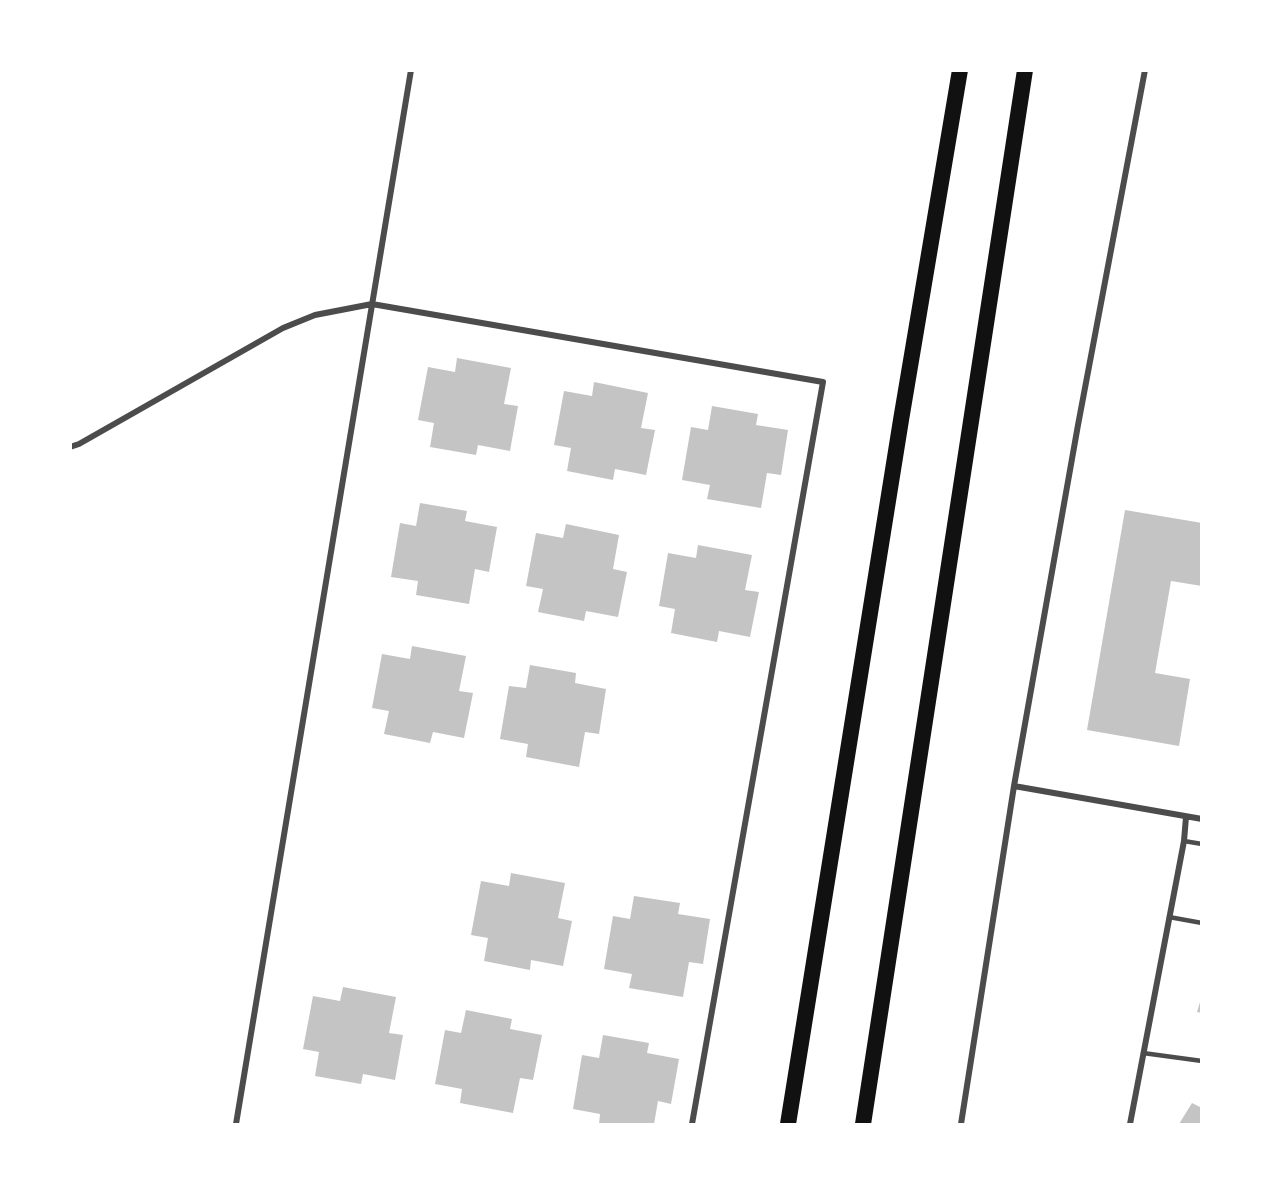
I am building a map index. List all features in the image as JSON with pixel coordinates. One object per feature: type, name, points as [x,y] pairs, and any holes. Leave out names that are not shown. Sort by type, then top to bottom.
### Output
[{"type":"highway","points":[[788,1125],[899,432],[960,70]]},
{"type":"highway","points":[[863,1125],[1025,70]]},
{"type":"street","points":[[236,1125],[411,70]]},
{"type":"street","points":[[961,1125],[1014,786],[1144,70]]},
{"type":"street","points":[[70,447],[283,328],[315,315],[372,304],[823,382],[692,1125]]},
{"type":"street","points":[[1014,786],[1202,819]]},
{"type":"street","points":[[1130,1125],[1184,841],[1186,816]]},
{"type":"lane","points":[[1184,841],[1202,844]]},
{"type":"lane","points":[[1169,917],[1202,923]]},
{"type":"lane","points":[[1143,1053],[1202,1061]]},
{"type":"building","points":[[457,358],[511,368],[504,404],[518,406],[510,451],[478,445],[476,455],[430,447],[434,423],[418,420],[428,367],[455,372]]},
{"type":"building","points":[[594,382],[648,393],[641,428],[655,430],[646,475],[615,469],[613,480],[567,471],[571,448],[554,445],[564,391],[592,396]]},
{"type":"building","points":[[712,406],[758,414],[756,425],[788,430],[781,475],[767,473],[761,508],[707,499],[710,485],[682,480],[691,427],[708,430]]},
{"type":"building","points":[[420,503],[467,511],[465,521],[497,527],[489,572],[475,569],[469,604],[416,595],[418,581],[391,577],[400,523],[416,526]]},
{"type":"building","points":[[1125,510],[1202,523],[1202,586],[1171,581],[1155,673],[1190,679],[1179,746],[1087,730]]},
{"type":"building","points":[[566,524],[619,535],[613,569],[627,572],[618,617],[586,611],[584,621],[538,612],[543,589],[526,586],[536,533],[563,538]]},
{"type":"building","points":[[698,545],[752,555],[745,590],[759,592],[750,637],[719,631],[717,642],[671,633],[675,609],[659,606],[668,553],[696,558]]},
{"type":"building","points":[[412,646],[466,656],[459,691],[473,693],[464,738],[433,732],[430,743],[384,734],[389,711],[372,708],[382,654],[410,659]]},
{"type":"building","points":[[530,665],[576,673],[575,683],[606,689],[599,734],[585,732],[579,767],[526,757],[528,744],[500,739],[509,686],[526,688]]},
{"type":"building","points":[[511,873],[565,883],[558,918],[572,921],[563,966],[531,960],[530,970],[484,961],[488,938],[471,935],[481,881],[509,886]]},
{"type":"building","points":[[634,896],[680,903],[678,914],[710,919],[703,964],[689,962],[683,997],[629,988],[632,974],[604,969],[613,916],[630,919]]},
{"type":"building","points":[[343,987],[396,997],[389,1033],[403,1035],[395,1080],[363,1074],[361,1084],[315,1076],[319,1052],[303,1049],[313,996],[340,1001]]},
{"type":"building","points":[[1202,999],[1202,1013],[1197,1012]]},
{"type":"building","points":[[466,1010],[512,1019],[510,1029],[542,1035],[533,1080],[520,1078],[513,1113],[460,1103],[462,1089],[435,1084],[445,1030],[461,1033]]},
{"type":"building","points":[[603,1035],[649,1043],[647,1053],[679,1059],[671,1104],[658,1101],[654,1124],[599,1124],[600,1114],[573,1109],[582,1055],[599,1058]]},
{"type":"building","points":[[1192,1103],[1202,1108],[1202,1124],[1179,1124]]}]
